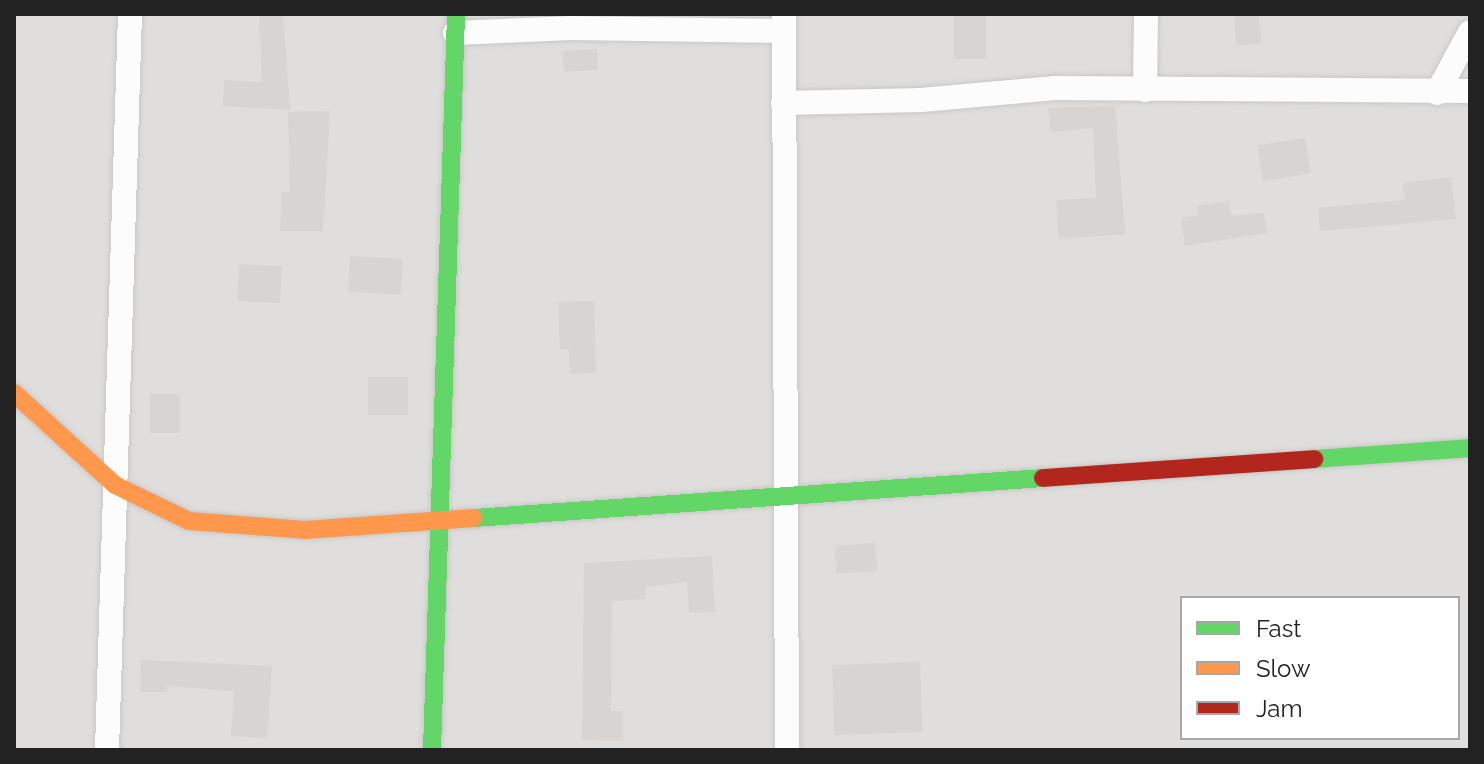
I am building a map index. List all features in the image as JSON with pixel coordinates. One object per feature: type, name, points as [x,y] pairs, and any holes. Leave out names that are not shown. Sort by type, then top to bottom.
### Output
[{"type":"street","points":[[107,750],[130,14]]},
{"type":"street","points":[[1145,90],[1146,14]]},
{"type":"street","points":[[432,750],[456,24],[571,28],[783,23],[787,750]]},
{"type":"street","points":[[1437,93],[1470,32]]},
{"type":"street","points":[[783,103],[1055,88],[1470,91]]},
{"type":"street","points":[[14,393],[115,485],[189,521],[305,530],[1470,448]]},
{"type":"shaded area","points":[[14,14],[1470,14],[1470,750],[14,750]]},
{"type":"building","points":[[259,14],[283,14],[290,110],[223,106],[224,80],[262,82]]},
{"type":"building","points":[[954,14],[986,14],[986,59],[954,59]]},
{"type":"building","points":[[1234,14],[1258,14],[1262,43],[1236,46]]},
{"type":"building","points":[[597,49],[598,70],[564,72],[563,51]]},
{"type":"building","points":[[1115,106],[1125,234],[1059,239],[1056,200],[1096,198],[1093,128],[1051,132],[1048,108]]},
{"type":"building","points":[[330,111],[323,231],[280,231],[282,192],[290,192],[288,112]]},
{"type":"building","points":[[1305,138],[1311,174],[1263,181],[1258,146]]},
{"type":"building","points":[[1451,177],[1456,219],[1320,231],[1318,208],[1405,200],[1403,183]]},
{"type":"building","points":[[1229,201],[1232,216],[1264,213],[1267,233],[1185,246],[1181,218],[1198,215],[1197,206]]},
{"type":"building","points":[[350,256],[403,259],[401,295],[348,292]]},
{"type":"building","points":[[239,264],[282,266],[280,303],[237,301]]},
{"type":"building","points":[[594,301],[596,373],[570,374],[569,349],[560,349],[558,302]]},
{"type":"building","points":[[368,377],[408,377],[408,415],[368,415]]},
{"type":"building","points":[[150,394],[180,394],[180,433],[150,433]]},
{"type":"building","points":[[875,543],[877,571],[837,574],[835,546]]},
{"type":"building","points":[[712,556],[715,612],[689,613],[687,582],[646,587],[645,599],[612,601],[611,711],[623,711],[623,741],[582,740],[584,563]]},
{"type":"building","points":[[141,660],[272,666],[267,738],[231,736],[234,691],[167,686],[167,692],[140,692]]},
{"type":"building","points":[[920,662],[922,732],[834,735],[832,665]]},
{"type":"traffic: fast","points":[[432,750],[456,14]]},
{"type":"traffic: fast","points":[[1314,459],[1470,448]]},
{"type":"traffic: fast","points":[[474,518],[1043,478]]},
{"type":"traffic: slow","points":[[14,393],[115,485],[189,521],[305,530],[474,518]]},
{"type":"traffic: jam","points":[[1043,478],[1314,459]]}]
